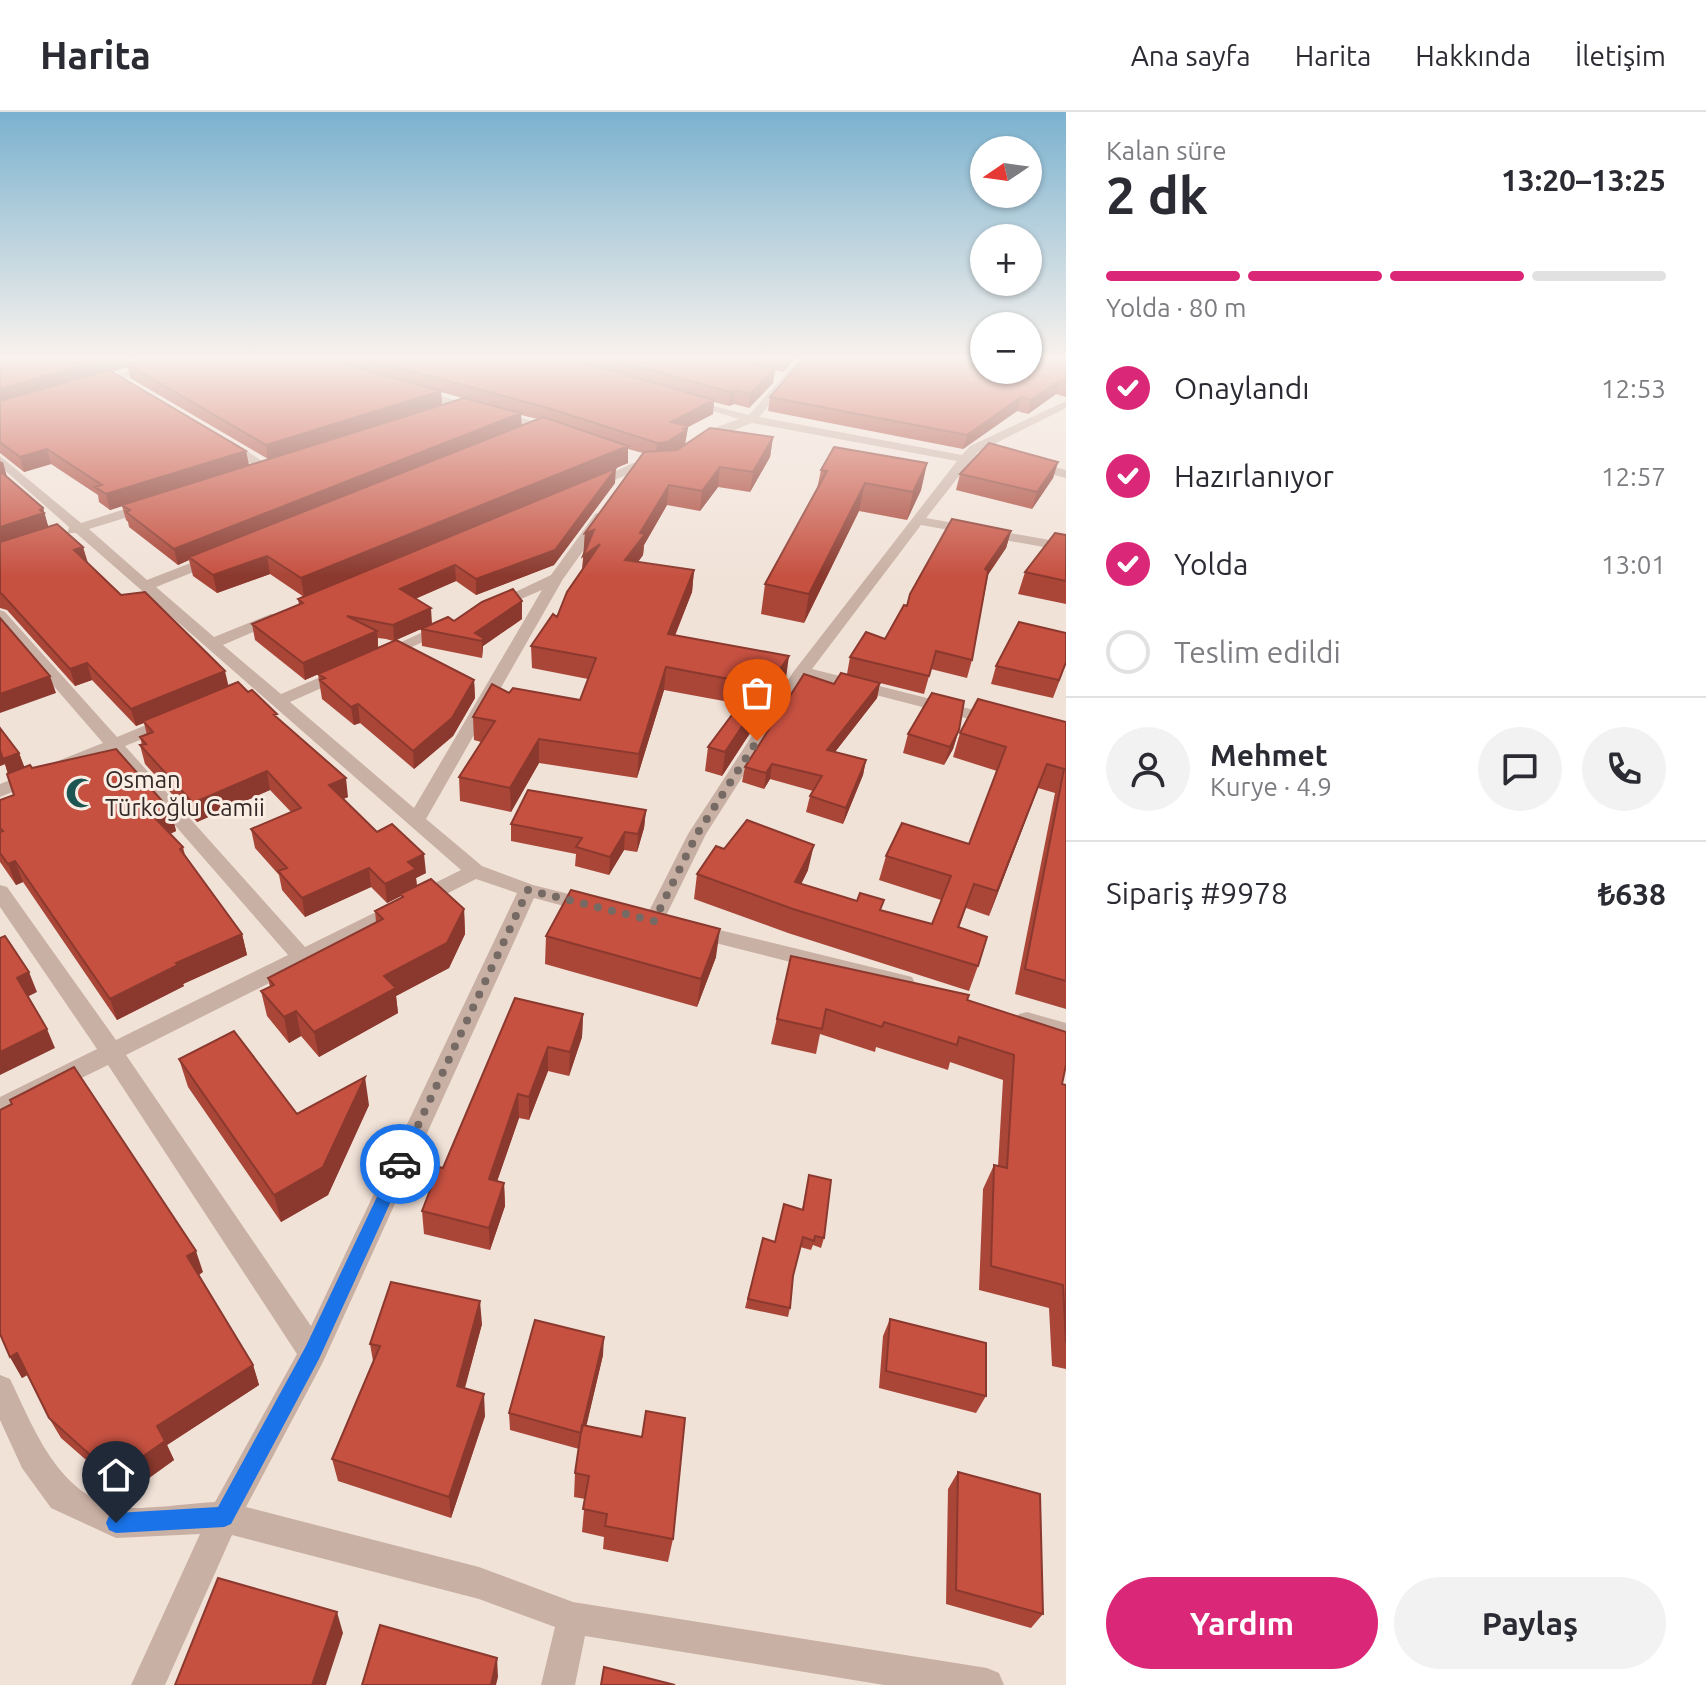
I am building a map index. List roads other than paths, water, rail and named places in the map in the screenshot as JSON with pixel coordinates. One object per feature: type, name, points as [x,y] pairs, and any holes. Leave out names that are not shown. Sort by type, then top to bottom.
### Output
[{"type":"street","points":[[514,439],[537,429]]},
{"type":"street","points":[[550,429],[571,436]]},
{"type":"street","points":[[694,447],[722,429]]},
{"type":"street","points":[[818,429],[976,454]]},
{"type":"street","points":[[931,991],[885,977],[647,920],[697,834],[802,671],[976,454],[1020,429]]},
{"type":"street","points":[[216,438],[267,468]]},
{"type":"street","points":[[0,460],[475,871],[528,890],[612,911]]},
{"type":"street","points":[[416,820],[556,578],[615,497],[632,461]]},
{"type":"street","points":[[579,491],[632,461],[663,464]]},
{"type":"street","points":[[1017,461],[1066,474]]},
{"type":"street","points":[[253,473],[282,463]]},
{"type":"street","points":[[54,536],[167,500]]},
{"type":"street","points":[[920,521],[1066,547]]},
{"type":"street","points":[[145,586],[234,551]]},
{"type":"street","points":[[279,701],[556,578]]},
{"type":"street","points":[[214,643],[287,612]]},
{"type":"street","points":[[0,615],[303,959]]},
{"type":"street","points":[[802,671],[1007,724]]},
{"type":"street","points":[[234,695],[261,684]]},
{"type":"street","points":[[0,791],[180,717]]},
{"type":"street","points":[[0,1108],[475,871]]},
{"type":"street","points":[[148,1685],[224,1517],[313,1353],[528,890]]},
{"type":"street","points":[[0,892],[113,1054],[313,1353]]},
{"type":"street","points":[[1006,1013],[1066,1032]]},
{"type":"street","points":[[0,1389],[33,1457],[62,1497],[116,1523],[224,1517],[479,1583],[573,1618],[987,1685]]},
{"type":"street","points":[[558,1685],[573,1618]]},
{"type":"place","name":"Osman Türkoğlu Camii","points":[[81,793]]}]
